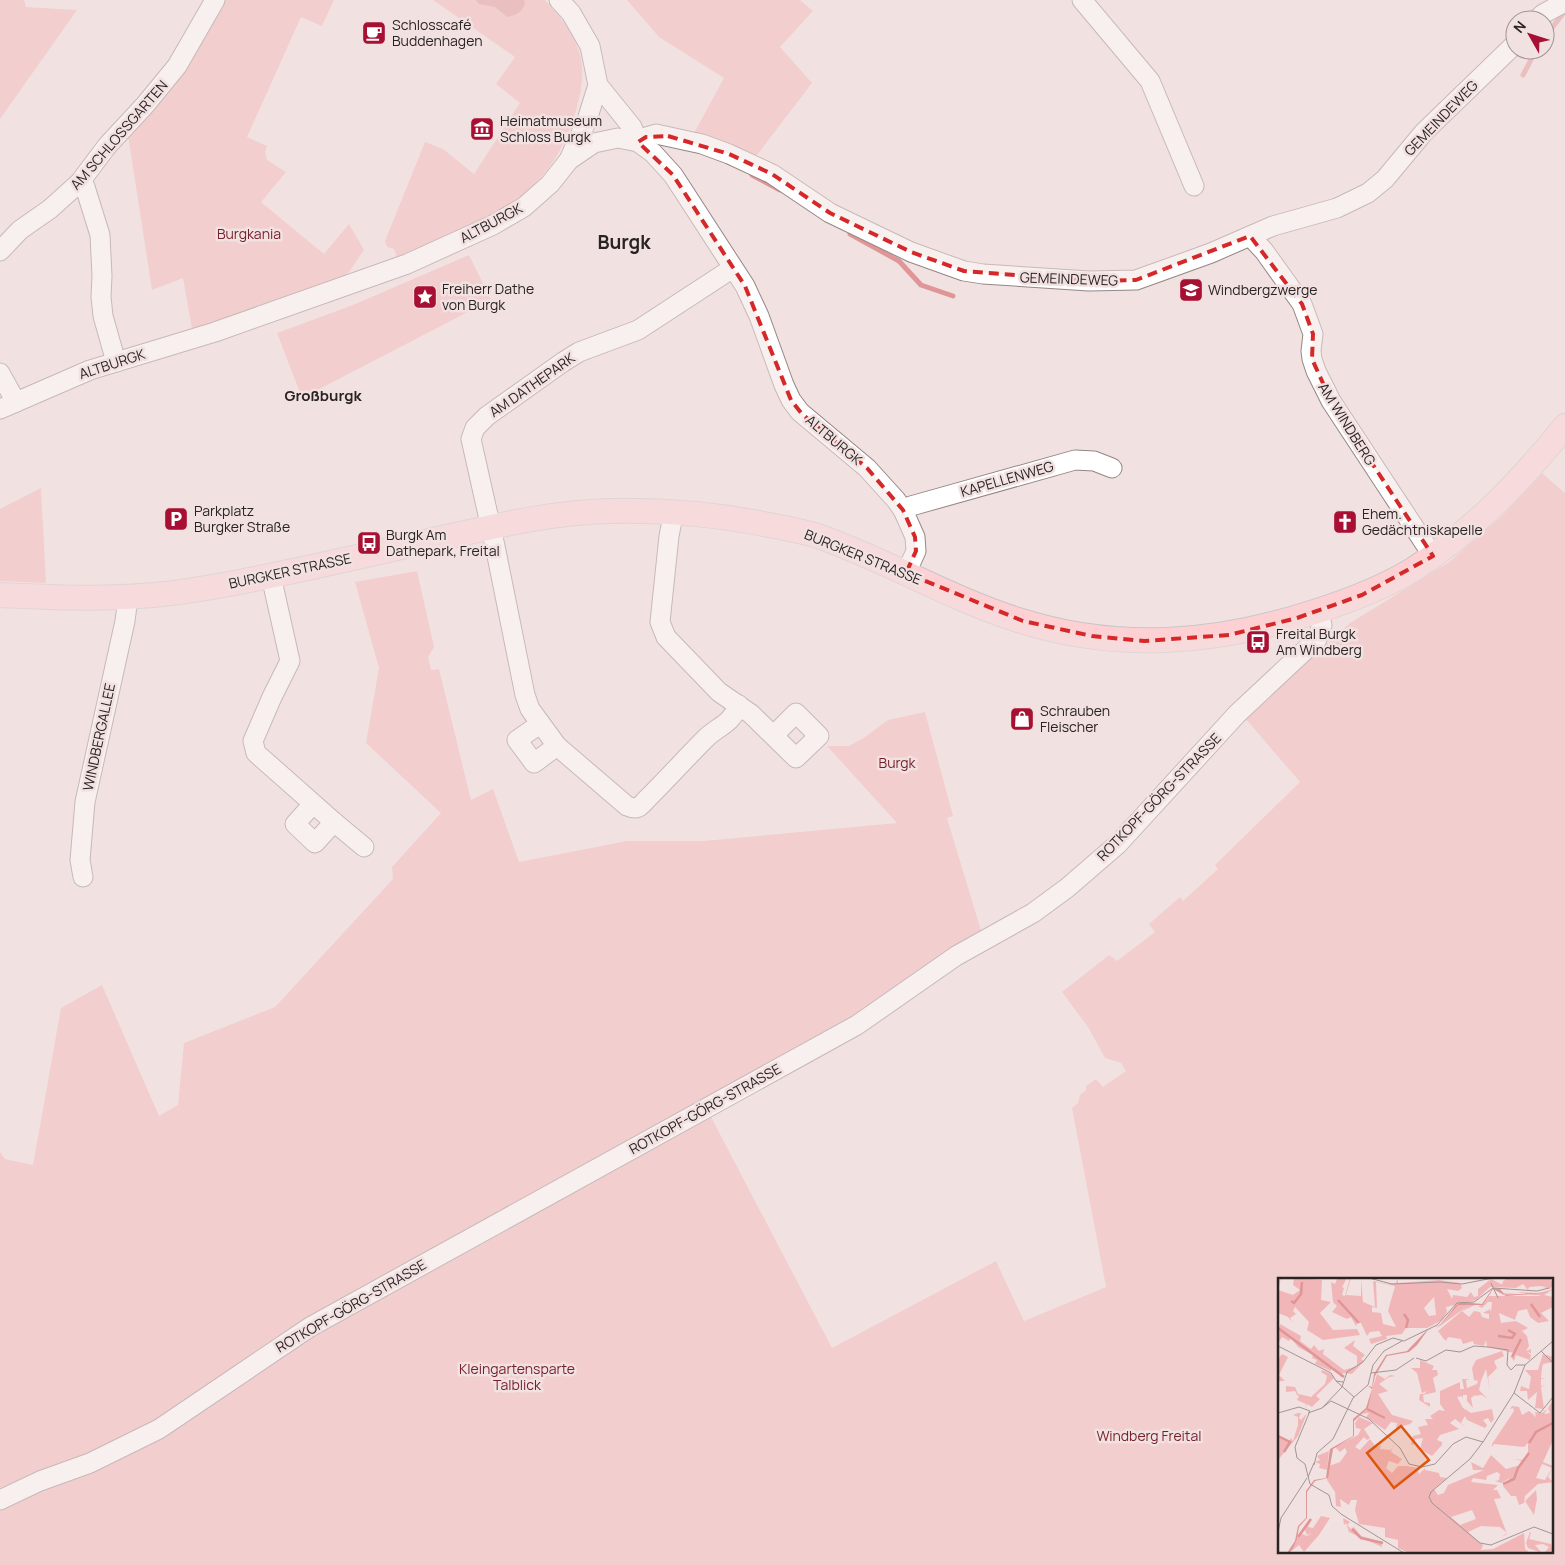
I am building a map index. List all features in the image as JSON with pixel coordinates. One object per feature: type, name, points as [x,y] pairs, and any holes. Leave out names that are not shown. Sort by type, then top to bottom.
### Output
[{"type":"main road","name":"BURGKER STRASSE","points":[[0,595],[128,598],[197,590],[271,576],[490,527],[572,514],[606,511],[674,511],[733,518],[815,535],[990,610],[1058,630],[1092,636],[1144,641],[1229,635],[1255,630],[1318,611],[1386,584],[1410,571],[1471,527],[1496,505],[1565,426]]},
{"type":"street","name":"AM SCHLOSSGARTEN","points":[[0,252],[20,230],[50,209],[80,182],[107,146],[145,105],[177,66],[215,0]]},
{"type":"street","points":[[559,0],[571,13],[590,46],[598,85],[632,127],[638,142]]},
{"type":"street","points":[[1082,0],[1150,81],[1194,186]]},
{"type":"street","points":[[1550,10],[1565,2]]},
{"type":"street","name":"GEMEINDEWEG","points":[[638,142],[656,134],[702,144],[729,154],[772,174],[830,213],[911,252],[956,269],[983,274],[1089,281],[1136,280],[1188,262],[1273,226],[1337,208],[1368,193],[1385,179],[1424,132],[1505,54]]},
{"type":"street","points":[[569,160],[587,120],[598,85]]},
{"type":"street","name":"ALTBURGK","points":[[8,406],[74,376],[215,332],[407,264],[493,225],[524,207],[550,184],[569,160],[594,143],[618,138],[638,142],[653,153],[673,176],[746,286],[760,316],[791,400],[802,414],[866,468],[887,489],[903,510],[915,537],[916,551],[906,573]]},
{"type":"street","points":[[80,182],[85,187],[100,235],[102,306],[116,362]]},
{"type":"street","name":"AM WINDBERG","points":[[1250,236],[1264,251],[1302,304],[1313,334],[1312,359],[1324,389],[1433,556]]},
{"type":"street","name":"AM DATHEPARK","points":[[733,268],[638,330],[578,352],[487,416],[475,428],[471,440],[525,695],[530,709],[557,746],[627,806],[640,807],[708,736],[724,726],[734,715],[739,705]]},
{"type":"street","points":[[0,373],[8,406]]},
{"type":"street","name":"KAPELLENWEG","points":[[903,510],[911,506],[1075,460],[1094,461],[1112,468]]},
{"type":"street","points":[[674,511],[669,536],[660,622],[666,638],[719,692],[751,714],[774,735]]},
{"type":"street","points":[[271,576],[290,661],[253,741],[256,752],[364,847]]},
{"type":"street","name":"WINDBERGALLEE","points":[[83,877],[80,860],[85,802],[125,621],[128,598]]},
{"type":"street","name":"ROTKOPF-GÖRG-STRASSE","points":[[0,1500],[40,1481],[90,1463],[159,1429],[310,1328],[858,1025],[968,948],[1033,913],[1067,888],[1118,844],[1237,714],[1317,639],[1322,625],[1318,611]]},
{"type":"street","points":[[540,724],[517,740],[534,763],[557,746]]},
{"type":"street","points":[[313,804],[294,824],[315,843],[334,822]]},
{"type":"highlighted area","points":[[668,136],[729,154],[772,174],[830,213],[911,252],[964,271],[1089,281],[1136,280],[1250,236],[1302,304],[1313,334],[1312,359],[1331,401],[1433,556],[1362,595],[1297,618],[1229,635],[1144,641],[1092,636],[1023,621],[906,573],[916,551],[915,537],[903,510],[867,468],[802,414],[791,400],[745,286],[673,175],[638,142],[646,137]]},
{"type":"green space","points":[[0,0],[24,0],[26,7],[77,10],[0,119]]},
{"type":"green space","name":"Burgkania","points":[[220,0],[334,0],[322,26],[301,17],[247,137],[267,146],[265,152],[267,160],[286,172],[261,202],[324,254],[349,224],[364,250],[349,272],[343,277],[192,329],[183,278],[152,290],[127,129]]},
{"type":"green space","points":[[433,0],[545,0],[565,24],[579,51],[582,62],[581,88],[575,115],[560,150],[547,170],[530,188],[518,199],[490,216],[397,257],[394,249],[387,247],[385,241],[425,142],[443,149],[474,174],[520,103],[496,84],[515,57]]},
{"type":"green space","points":[[627,0],[800,0],[813,11],[780,47],[812,83],[754,159],[693,135],[724,78],[659,37]]},
{"type":"green space","points":[[469,255],[491,300],[302,398],[277,333],[353,305]]},
{"type":"green space","points":[[1542,473],[1565,493],[1565,1565],[0,1565],[0,1152],[5,1159],[33,1165],[61,1008],[102,985],[159,1116],[178,1105],[184,1043],[275,1007],[393,879],[392,867],[441,813],[366,743],[379,668],[355,582],[417,571],[434,647],[428,657],[431,670],[439,669],[471,800],[493,789],[519,862],[627,841],[704,841],[897,823],[827,746],[849,746],[888,720],[925,712],[953,816],[947,818],[986,947],[839,1047],[711,1117],[832,1348],[996,1261],[1024,1321],[1106,1287],[1072,1108],[1078,1103],[1080,1095],[1086,1090],[1086,1086],[1096,1079],[1103,1087],[1126,1071],[1121,1063],[1105,1058],[1088,1027],[1062,992],[1109,955],[1117,961],[1155,932],[1149,924],[1180,897],[1183,901],[1218,869],[1215,865],[1300,782],[1244,717],[1296,668],[1313,656],[1350,623],[1449,562],[1504,514]]},
{"type":"green space","points":[[41,488],[46,583],[0,581],[0,509]]},
{"type":"shaded area","points":[[476,0],[524,0],[525,4],[518,13],[507,17],[495,7],[479,4]]},
{"type":"waterway","points":[[1555,24],[1565,11]]},
{"type":"waterway","points":[[1523,75],[1531,60]]},
{"type":"waterway","points":[[752,175],[780,190]]},
{"type":"waterway","points":[[850,234],[899,261],[921,285],[953,296]]},
{"type":"place","name":"Schlosscafé Buddenhagen","points":[[374,33]]},
{"type":"place","name":"Heimatmuseum Schloss Burgk","points":[[482,129]]},
{"type":"place","name":"Windbergzwerge","points":[[1191,290]]},
{"type":"place","name":"Freiherr Dathe von Burgk","points":[[425,297]]},
{"type":"place","name":"Parkplatz Burgker Straße","points":[[176,519]]},
{"type":"place","name":"Ehem. Gedächtniskapelle","points":[[1345,522]]},
{"type":"place","name":"Burgk Am Dathepark, Freital","points":[[369,543]]},
{"type":"place","name":"Freital Burgk Am Windberg","points":[[1258,642]]},
{"type":"place","name":"Schrauben Fleischer","points":[[1022,719]]},
{"type":"district","name":"Burgk","points":[[624,242]]},
{"type":"district","name":"Großburgk","points":[[323,396]]},
{"type":"park label","name":"Kleingartensparte Talblick","points":[[517,1378]]},
{"type":"park label","name":"Windberg Freital","points":[[1149,1436]]}]
